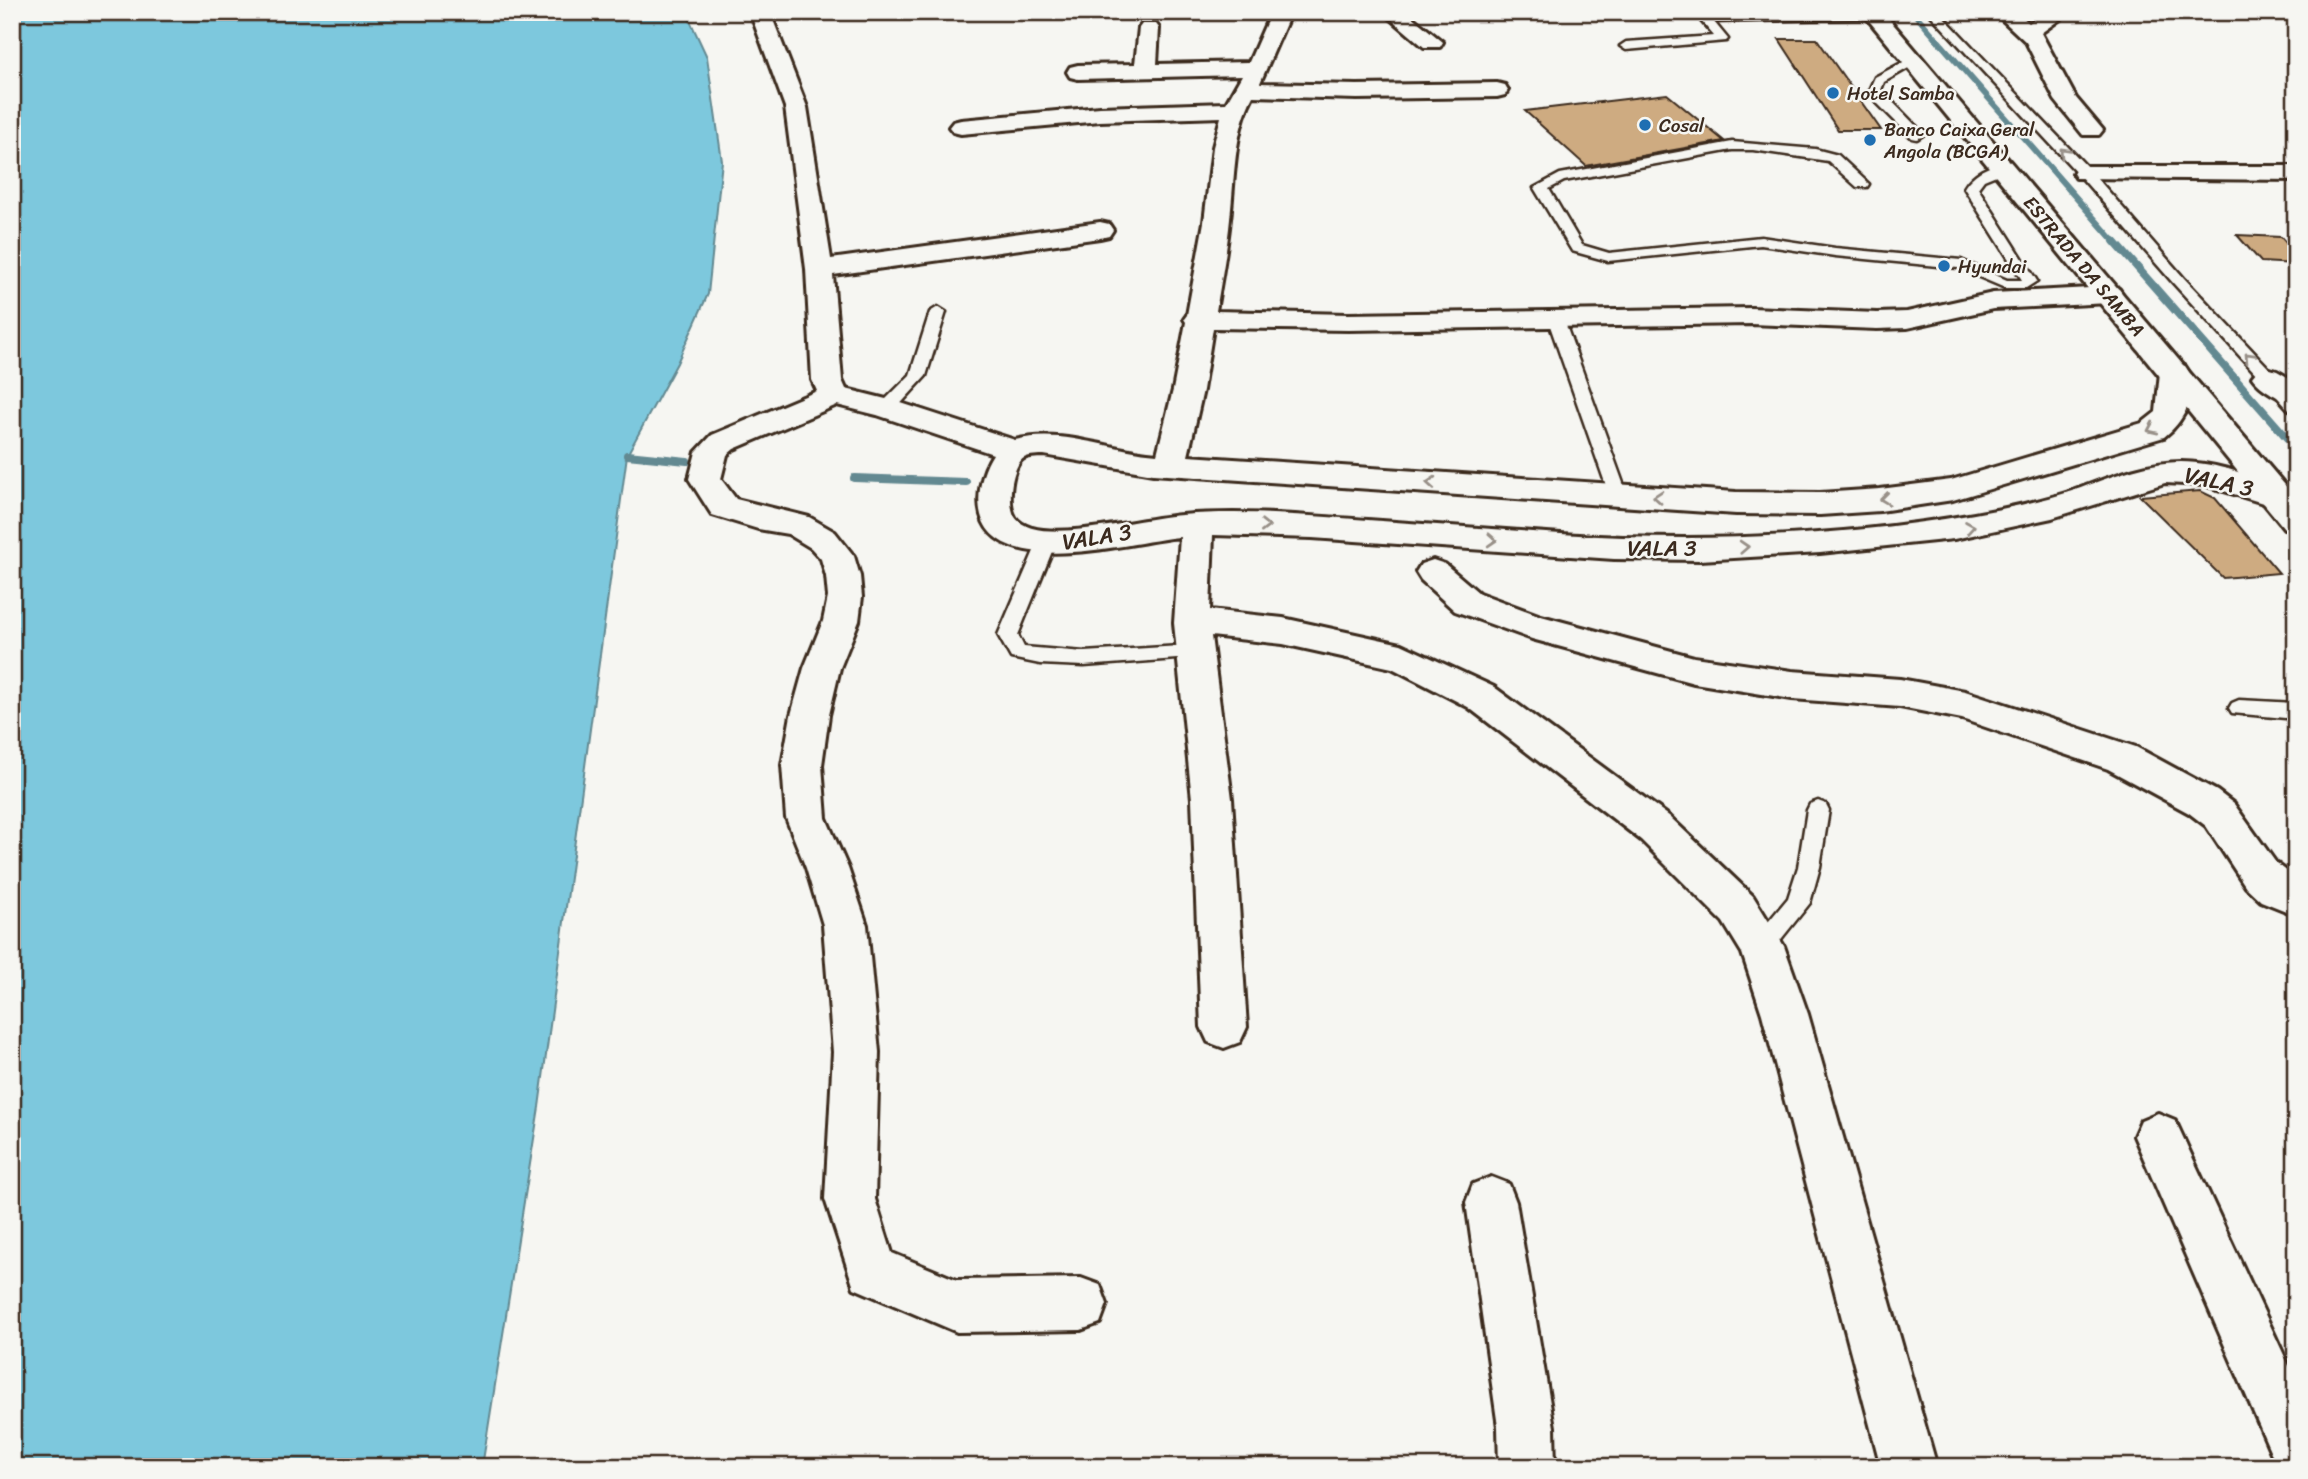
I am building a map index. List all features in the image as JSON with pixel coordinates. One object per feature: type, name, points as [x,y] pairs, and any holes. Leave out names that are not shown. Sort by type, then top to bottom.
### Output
[{"type":"street","points":[[760,12],[796,107],[819,269],[827,380],[834,395]]},
{"type":"street","points":[[1170,465],[1188,390],[1198,319],[1217,222],[1225,147],[1246,89],[1281,12]]},
{"type":"street","points":[[1393,12],[1432,42]]},
{"type":"street","points":[[2004,12],[2029,32],[2043,51],[2066,100],[2091,130]]},
{"type":"street","points":[[2029,32],[2060,12]]},
{"type":"street","name":"ESTRADA DA SAMBA","points":[[1879,13],[1913,62],[2001,168],[2175,372],[2289,500]]},
{"type":"street","name":"ESTRADA DA SAMBA","points":[[1879,13],[2289,500]]},
{"type":"street","points":[[1146,70],[1149,27]]},
{"type":"street","points":[[1078,72],[1146,70],[1246,89],[1357,92],[1497,90]]},
{"type":"street","points":[[961,127],[1100,114],[1246,89]]},
{"type":"street","points":[[2085,173],[2296,173]]},
{"type":"street","points":[[819,269],[1100,230]]},
{"type":"street","points":[[1198,319],[1348,322],[1751,316],[1887,321],[1934,315],[1993,301],[2109,295]]},
{"type":"street","name":"VALA 3","points":[[2175,372],[2172,414],[2166,422],[2153,430],[1953,490],[1880,500],[1782,505],[1170,465],[1130,461],[1060,447],[1035,446],[1009,455],[992,498],[998,521],[1013,534],[1046,544],[1084,542],[1143,529],[1268,526],[1640,549],[1737,547],[1876,538],[1984,525],[2080,499],[2149,475],[2197,473],[2289,500]]},
{"type":"street","points":[[2267,377],[2296,395]]},
{"type":"street","points":[[1009,455],[887,408],[834,395],[723,442],[709,466],[724,507],[758,518],[797,524],[823,540],[837,556],[843,576],[845,597],[841,621],[822,668],[810,715],[802,765],[806,818],[827,868],[845,925],[856,1052],[850,1199],[872,1270],[957,1306],[1081,1304]]},
{"type":"street","points":[[1197,526],[1194,638],[1212,799],[1224,1027]]},
{"type":"street","points":[[1433,572],[1466,602],[1532,626],[1695,670],[1792,685],[1900,693],[1965,705],[2122,758],[2203,802],[2220,816],[2261,875],[2276,888],[2296,897]]},
{"type":"street","points":[[1194,638],[1229,623],[1283,631],[1390,654],[1481,697],[1655,828],[1738,909],[1762,946],[1785,1014],[1909,1467]]},
{"type":"street","points":[[2158,1136],[2296,1444]]},
{"type":"street","points":[[1492,1202],[1527,1427],[1527,1467]]},
{"type":"lane","points":[[1933,12],[2085,173],[2179,281],[2296,407]]},
{"type":"lane","points":[[1626,46],[1722,39],[1707,21],[1709,19],[1879,13]]},
{"type":"lane","points":[[1913,62],[1879,80],[1875,90],[1882,101],[1917,135]]},
{"type":"lane","points":[[1862,184],[1843,164],[1824,156],[1791,150],[1732,146],[1560,178],[1541,188],[1577,248],[1590,254],[1608,257],[1761,241],[1835,252],[1961,264],[2005,284],[2026,284],[2030,281],[2027,275],[1971,187],[1973,182],[2001,168]]},
{"type":"lane","points":[[887,408],[918,376],[939,312]]},
{"type":"lane","points":[[1556,320],[1618,494]]},
{"type":"lane","points":[[1046,544],[1008,635],[1018,653],[1043,658],[1091,659],[1194,638]]},
{"type":"lane","points":[[2239,708],[2296,711]]},
{"type":"lane","points":[[1762,946],[1798,904],[1809,867],[1818,810]]},
{"type":"water","points":[[12,12],[686,12],[707,57],[722,161],[708,294],[677,363],[627,455],[539,1107],[482,1467],[12,1467]]},
{"type":"building","points":[[1779,39],[1817,39],[1881,130],[1838,130]]},
{"type":"building","points":[[1667,94],[1724,141],[1586,166],[1525,111]]},
{"type":"building","points":[[2237,235],[2281,237],[2296,254],[2296,264],[2261,262]]},
{"type":"building","points":[[2200,491],[2215,498],[2279,573],[2223,578],[2140,496]]},
{"type":"waterway","points":[[1913,12],[2115,242]]},
{"type":"waterway","points":[[2114,241],[2296,448]]},
{"type":"waterway","points":[[627,455],[687,461]]},
{"type":"waterway","points":[[854,478],[966,482]]},
{"type":"place","name":"Hotel Samba","points":[[1833,93]]},
{"type":"place","name":"Cosal","points":[[1645,125]]},
{"type":"place","name":"Banco Caixa Geral Angola (BCGA)","points":[[1870,140]]},
{"type":"place","name":"Hyundai","points":[[1944,266]]}]
